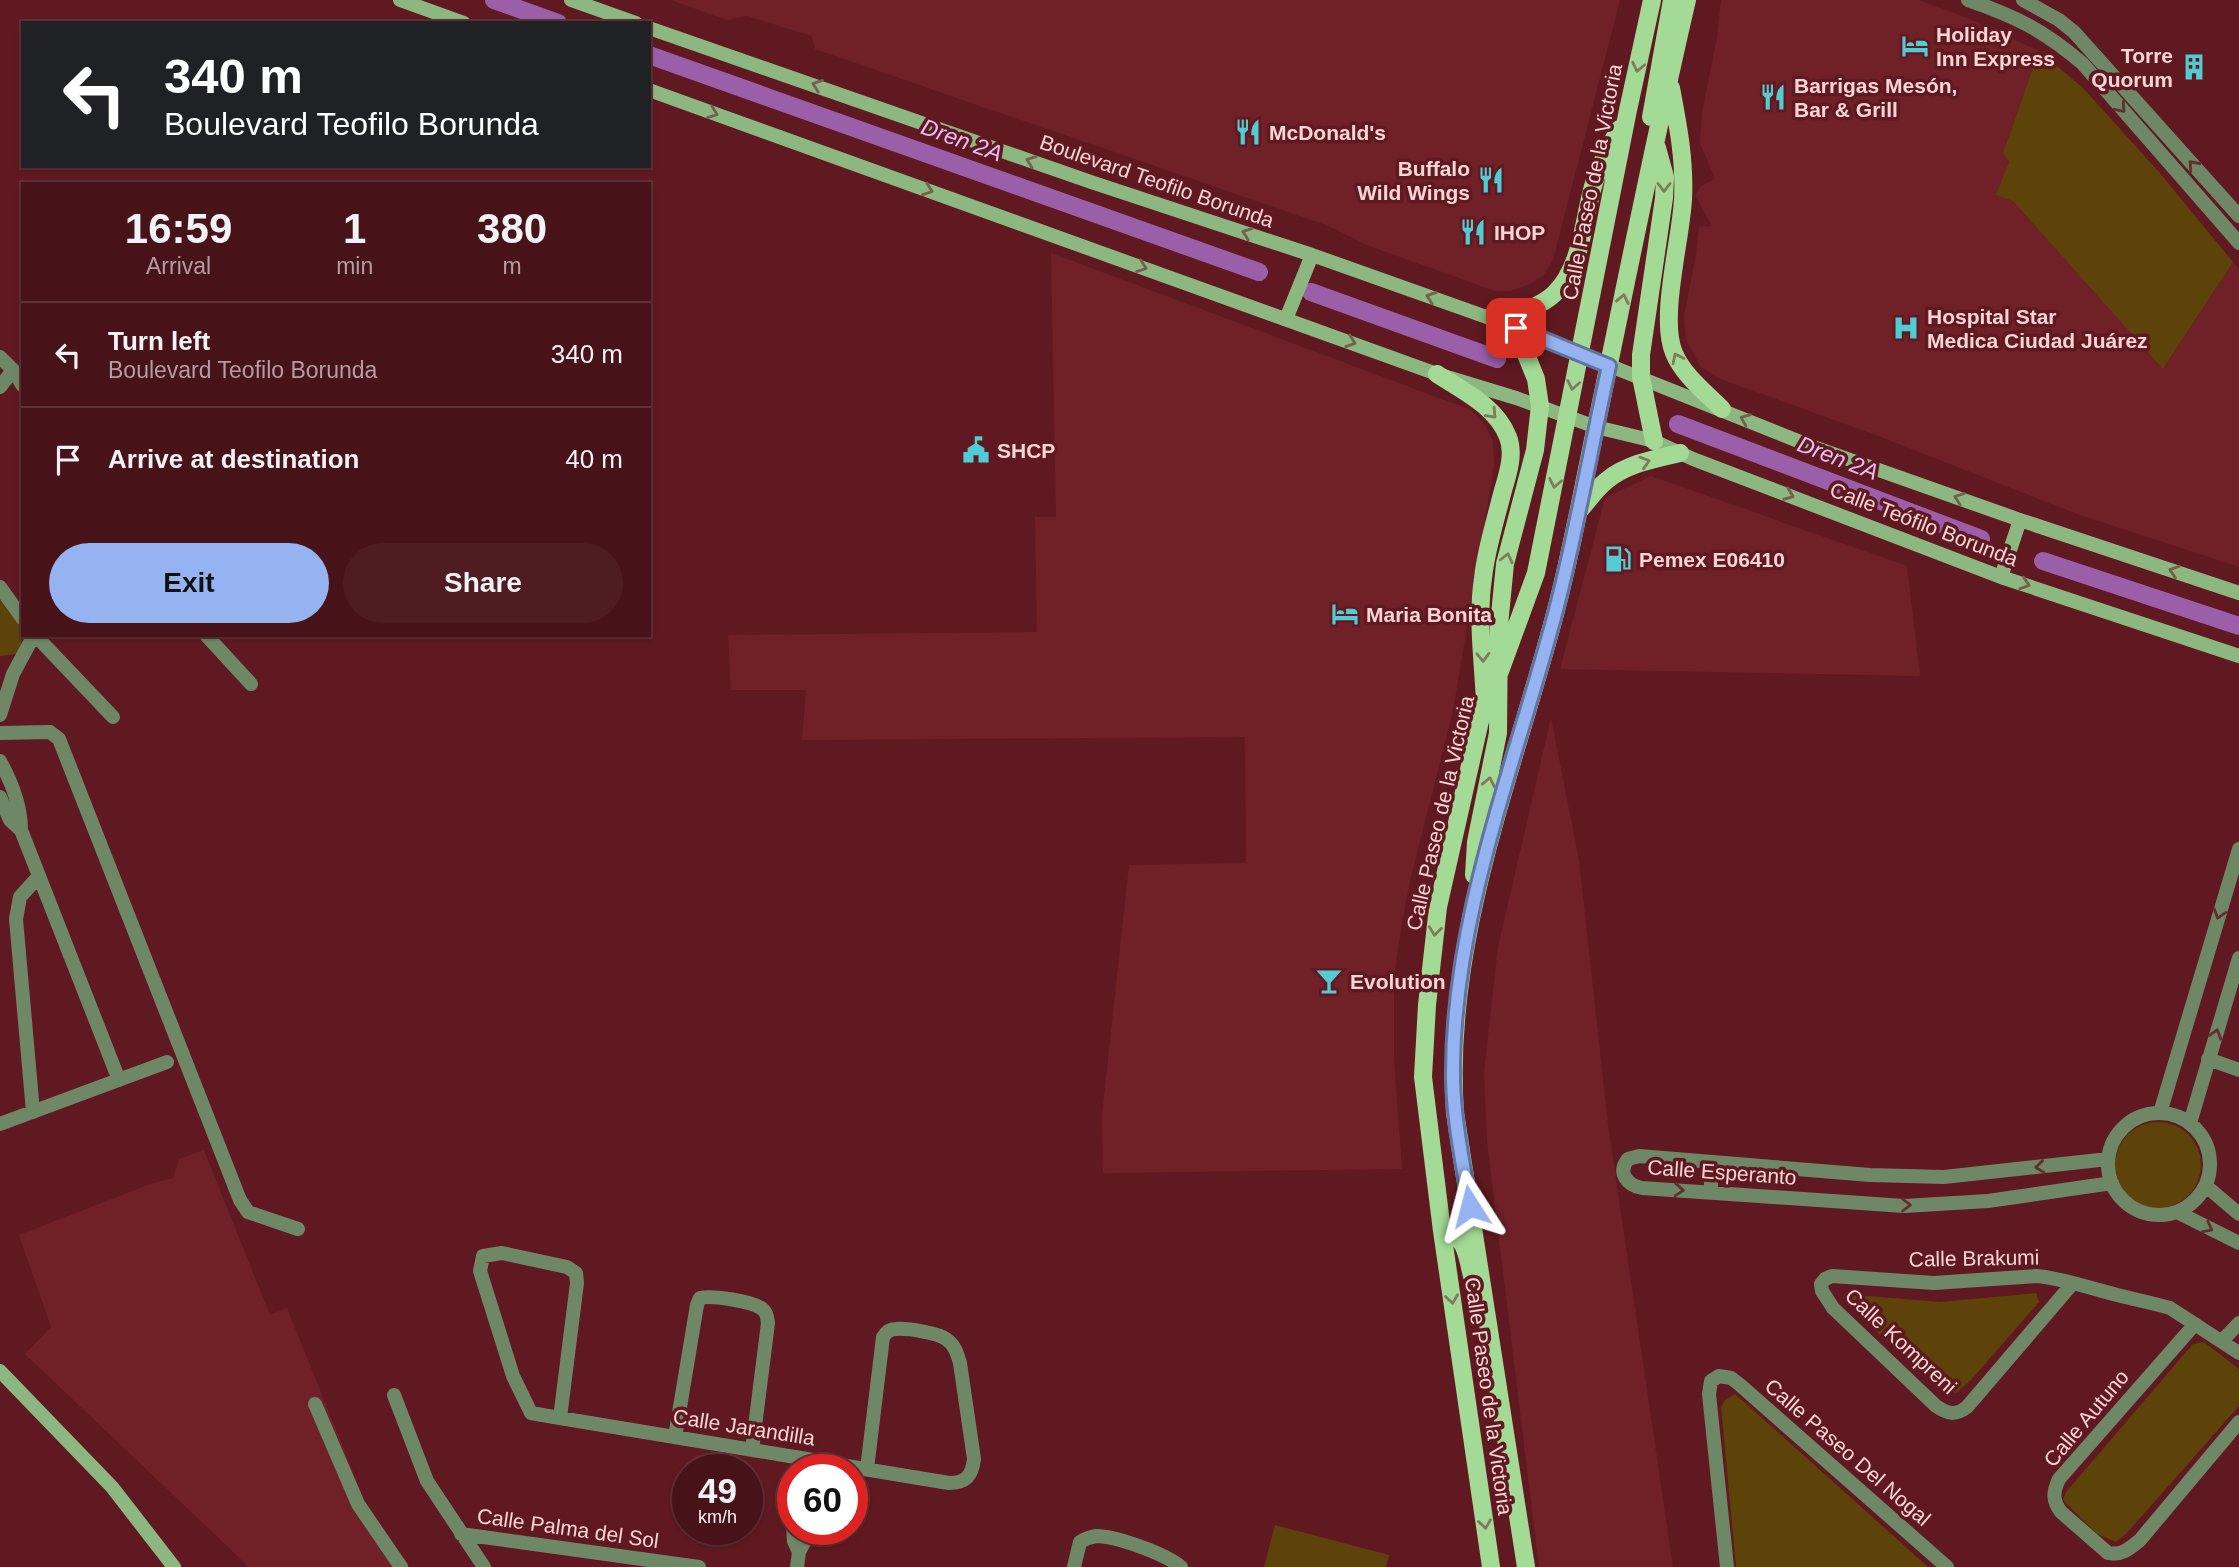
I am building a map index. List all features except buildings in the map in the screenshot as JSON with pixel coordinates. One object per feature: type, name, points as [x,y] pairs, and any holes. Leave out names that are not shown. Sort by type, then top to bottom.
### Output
[{"type":"main road","points":[[400,0],[458,21]]},
{"type":"main road","points":[[571,0],[630,21]]},
{"type":"main road","name":"Calle Paseo de la Victoria","points":[[1491,1567],[1442,1231],[1423,1077],[1427,1005],[1438,906],[1485,702],[1499,674],[1536,573],[1652,0]]},
{"type":"main road","points":[[1654,441],[1641,377],[1641,355],[1665,177],[1655,144],[1651,106],[1672,0]]},
{"type":"main road","name":"Calle Paseo de la Victoria","points":[[1526,1567],[1460,1147],[1453,1080],[1456,1006],[1475,898],[1556,610],[1579,511],[1687,0]]},
{"type":"main road","name":"Boulevard Teofilo Borunda","points":[[651,28],[1091,182],[1312,255],[1495,320],[1609,366]]},
{"type":"main road","points":[[1669,77],[1683,152],[1684,197],[1668,334],[1673,352],[1683,369],[1722,410]]},
{"type":"main road","points":[[651,91],[1437,374],[1540,406],[1596,427]]},
{"type":"main road","points":[[1495,320],[1524,311],[1554,295],[1567,276],[1578,249],[1601,163],[1628,110]]},
{"type":"main road","points":[[1286,319],[1312,255]]},
{"type":"main road","points":[[1475,898],[1475,851],[1497,733],[1499,625],[1505,564],[1535,450],[1540,406],[1536,379],[1521,342],[1495,320]]},
{"type":"main road","name":"Calle Teófilo Borunda","points":[[1609,366],[1808,445],[2239,593]]},
{"type":"main road","points":[[1437,374],[1483,404],[1502,426],[1510,445],[1509,468],[1483,576],[1481,599],[1485,702]]},
{"type":"main road","name":"Calle Teófilo Borunda","points":[[1596,427],[1654,441],[2001,577],[2239,656]]},
{"type":"main road","points":[[1579,511],[1606,481],[1627,468],[1642,461],[1680,453]]},
{"type":"main road","points":[[2001,577],[2020,520]]},
{"type":"main road","points":[[1442,1231],[1453,1232],[1459,1237],[1475,1288],[1478,1293],[1484,1295]]},
{"type":"main road","points":[[0,1371],[112,1487],[174,1567]]},
{"type":"street","points":[[1968,0],[2011,15],[2032,26],[2081,63],[2239,243]]},
{"type":"street","points":[[2023,0],[2059,20],[2074,32],[2239,216]]},
{"type":"street","points":[[0,357],[21,383]]},
{"type":"street","points":[[0,387],[13,370]]},
{"type":"street","points":[[0,587],[21,616]]},
{"type":"street","points":[[0,715],[6,674],[34,637]]},
{"type":"street","points":[[37,637],[113,717]]},
{"type":"street","points":[[208,637],[251,684]]},
{"type":"street","points":[[0,733],[50,732],[60,739],[240,1200],[248,1212],[298,1229]]},
{"type":"street","points":[[0,761],[21,814],[21,830],[119,1080]]},
{"type":"street","points":[[0,797],[10,820],[21,830]]},
{"type":"street","points":[[2160,1113],[2239,849]]},
{"type":"street","points":[[33,1112],[16,919],[20,897],[39,876]]},
{"type":"street","points":[[2190,1123],[2239,958]]},
{"type":"street","points":[[2208,1059],[2239,1070]]},
{"type":"street","points":[[0,1124],[167,1062]]},
{"type":"street","points":[[2160,1113],[2175,1115],[2190,1123],[2200,1132],[2208,1152],[2210,1172],[2206,1186],[2194,1202],[2177,1212],[2158,1215],[2138,1211],[2122,1200],[2112,1183],[2108,1159],[2113,1141],[2125,1126],[2141,1116],[2160,1113]]},
{"type":"street","name":"Calle Esperanto","points":[[2108,1159],[1944,1177],[1870,1175],[1639,1156],[1628,1159],[1623,1168],[1625,1178],[1634,1186],[1849,1203],[1946,1205],[2112,1183]]},
{"type":"street","points":[[1711,1162],[1711,1192]]},
{"type":"street","points":[[2206,1186],[2239,1214]]},
{"type":"street","points":[[2177,1212],[2239,1243]]},
{"type":"street","name":"Calle Jarandilla","points":[[560,1418],[576,1273],[567,1267],[502,1253],[484,1256],[480,1271],[513,1376],[531,1413],[560,1418],[752,1450],[777,1457]]},
{"type":"street","name":"Calle Brakumi","points":[[1821,1284],[1832,1276],[1934,1283],[2037,1276],[2170,1308],[2238,1351]]},
{"type":"street","name":"Calle Kompreni","points":[[1821,1284],[1822,1292],[1833,1308],[1936,1406],[1953,1414],[1967,1407],[2073,1283]]},
{"type":"street","points":[[675,1437],[697,1305],[700,1298],[710,1296],[760,1307],[766,1313],[768,1323],[752,1450]]},
{"type":"street","points":[[2222,1341],[2239,1323]]},
{"type":"street","name":"Calle Autuno","points":[[2195,1324],[2059,1479],[2053,1496],[2055,1503],[2061,1512],[2108,1553],[2122,1553],[2140,1540],[2239,1422]]},
{"type":"street","name":"Calle Jarandilla","points":[[894,1328],[939,1335],[951,1343],[957,1352],[974,1459],[973,1469],[964,1481],[949,1483],[867,1469],[883,1337],[894,1328]]},
{"type":"street","name":"Calle Paseo Del Nogal","points":[[1727,1567],[1709,1394],[1711,1381],[1719,1376],[1731,1378],[1739,1384],[1947,1567]]},
{"type":"street","name":"Calle Palma del Sol","points":[[394,1395],[427,1481],[461,1534],[699,1567]]},
{"type":"street","points":[[315,1404],[358,1504],[401,1567]]},
{"type":"street","points":[[461,1534],[484,1567]]},
{"type":"street","points":[[1074,1567],[1080,1542],[1087,1538],[1105,1537],[1166,1556],[1181,1567]]},
{"type":"shaded area","points":[[671,0],[1620,0],[1553,260],[1543,276],[1528,285],[1510,291],[1495,291],[1364,244],[1329,226],[815,49],[812,36],[747,16],[727,20]]},
{"type":"shaded area","points":[[1721,0],[1919,0],[1977,22],[2039,51],[2003,153],[2009,162],[1997,195],[2013,201],[2164,368],[2233,262],[2239,269],[2239,567],[2080,515],[1876,435],[1718,378],[1701,367],[1686,340],[1684,316],[1699,227],[1712,226],[1695,195],[1701,186],[1715,179],[1700,143],[1702,113],[1717,38]]},
{"type":"shaded area","points":[[2039,51],[2083,88],[2159,172],[2233,262],[2163,369],[2013,201],[1996,195],[2009,162],[2003,153]]},
{"type":"shaded area","points":[[1051,253],[1471,410],[1485,425],[1493,441],[1494,465],[1453,711],[1411,877],[1394,978],[1394,1060],[1402,1169],[1103,1173],[1102,1115],[1129,865],[1246,863],[1245,737],[802,740],[806,690],[731,690],[728,635],[1037,632],[1035,517],[1056,517]]},
{"type":"shaded area","points":[[1651,476],[1907,566],[1920,676],[1560,669],[1605,498]]},
{"type":"shaded area","points":[[0,598],[19,624],[22,638],[17,654],[0,656]]},
{"type":"shaded area","points":[[1551,718],[1579,860],[1608,1125],[1673,1567],[1539,1567],[1487,1141],[1484,1073],[1498,947]]},
{"type":"shaded area","points":[[2158,1122],[2175,1125],[2189,1134],[2198,1148],[2201,1165],[2198,1182],[2189,1196],[2175,1205],[2158,1208],[2141,1205],[2127,1196],[2118,1182],[2115,1165],[2118,1148],[2127,1134],[2141,1125]]},
{"type":"shaded area","points":[[204,1150],[270,1315],[287,1308],[365,1502],[410,1567],[249,1567],[25,1354],[51,1327],[19,1235],[153,1183],[173,1178],[179,1159]]},
{"type":"shaded area","points":[[2036,1293],[2039,1302],[1971,1380],[1956,1393],[1941,1387],[1906,1359],[1877,1332],[1851,1300],[1855,1295],[1941,1302]]},
{"type":"shaded area","points":[[2204,1342],[2239,1369],[2239,1406],[2126,1534],[2116,1542],[2097,1534],[2063,1500],[2066,1492],[2193,1344]]},
{"type":"shaded area","points":[[1735,1394],[1928,1567],[1736,1567],[1721,1407],[1725,1400]]},
{"type":"shaded area","points":[[1275,1525],[1389,1555],[1386,1567],[1264,1567]]},
{"type":"waterway","name":"Dren 2A","points":[[494,0],[552,21]]},
{"type":"waterway","name":"Dren 2A","points":[[651,56],[1259,272]]},
{"type":"waterway","name":"Dren 2A","points":[[1311,292],[1497,359]]},
{"type":"waterway","name":"Dren 2A","points":[[1678,424],[1981,539]]},
{"type":"waterway","name":"Dren 2A","points":[[2043,561],[2239,626]]},
{"type":"place","name":"Holiday Inn Express","points":[[1915,46]]},
{"type":"place","name":"Torre Quorum","points":[[2194,67]]},
{"type":"place","name":"Barrigas Mesón, Bar & Grill","points":[[1773,97]]},
{"type":"place","name":"McDonald's","points":[[1248,132]]},
{"type":"place","name":"Buffalo Wild Wings","points":[[1491,180]]},
{"type":"place","name":"IHOP","points":[[1473,232]]},
{"type":"place","name":"Hospital Star Medica Ciudad Juárez","points":[[1906,328]]},
{"type":"place","name":"SHCP","points":[[976,450]]},
{"type":"place","name":"Pemex E06410","points":[[1618,559]]},
{"type":"place","name":"Maria Bonita","points":[[1345,614]]},
{"type":"place","name":"Evolution","points":[[1329,981]]},
{"type":"route","points":[[1470,1206],[1455,1113],[1453,1080],[1456,1006],[1464,955],[1475,898],[1556,610],[1609,366],[1516,328]]}]
